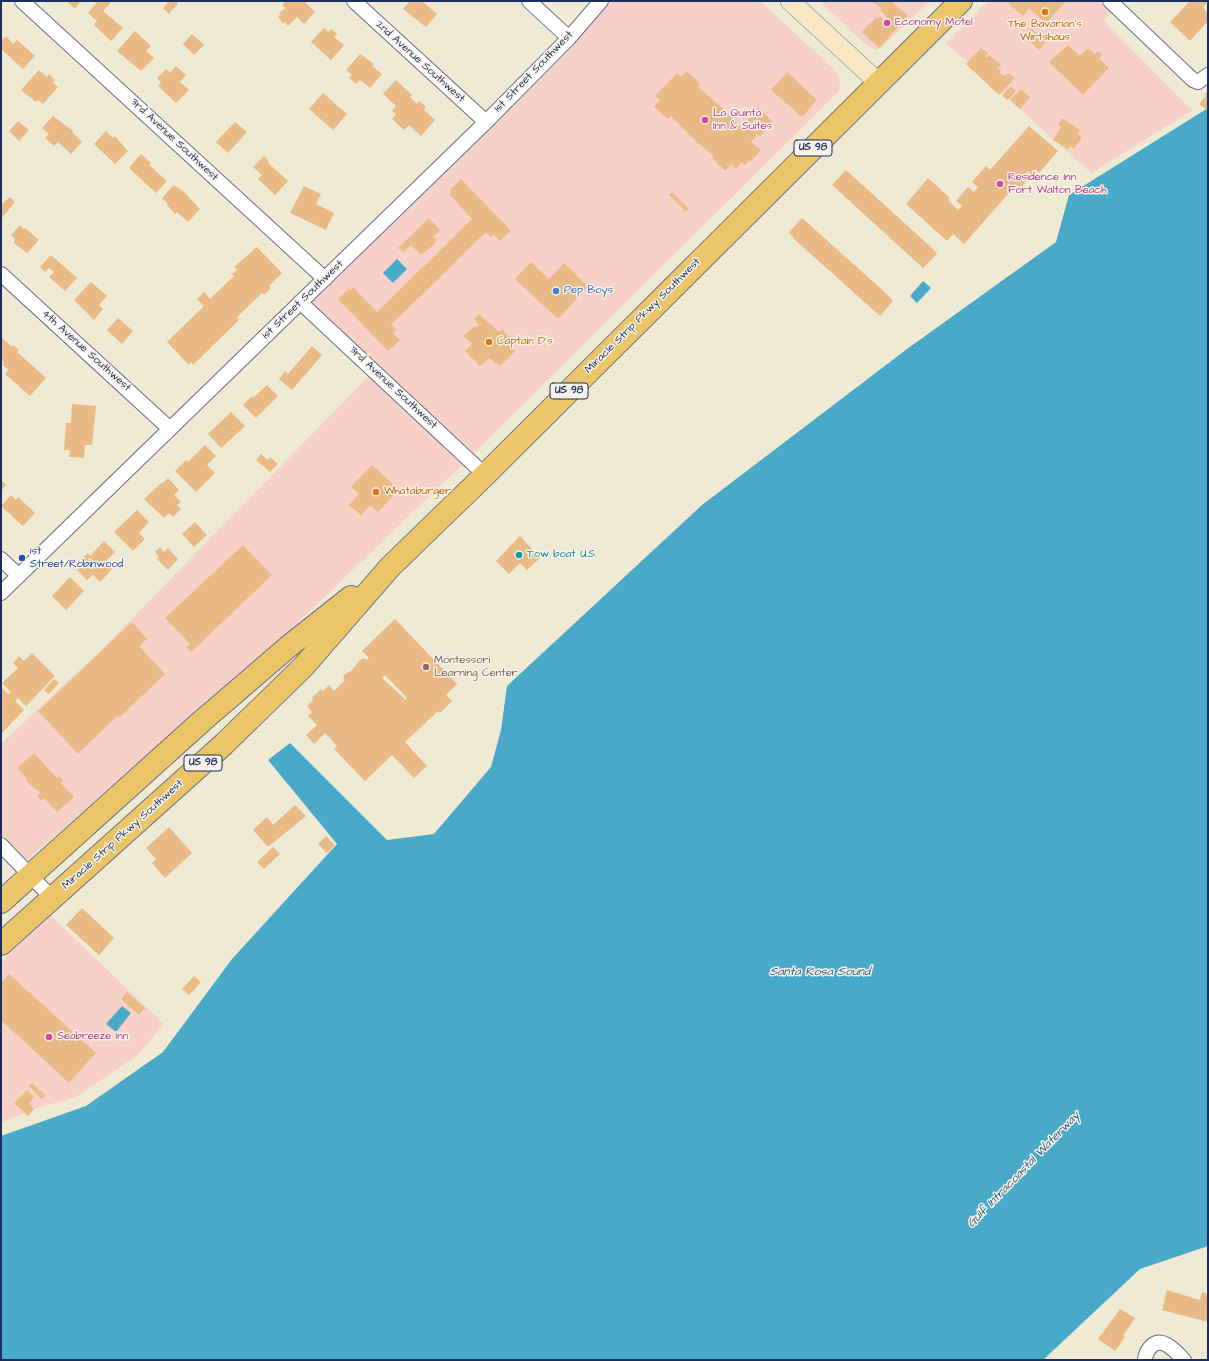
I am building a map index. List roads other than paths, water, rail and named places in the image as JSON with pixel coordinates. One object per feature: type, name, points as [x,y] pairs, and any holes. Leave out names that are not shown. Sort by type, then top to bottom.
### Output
[{"type":"highway","name":"US 98","points":[[879,83],[961,1]]},
{"type":"highway","name":"Miracle Strip Pkwy Southwest","points":[[1,902],[202,721],[288,647],[390,566],[485,475],[879,83]]},
{"type":"highway","name":"Miracle Strip Pkwy Southwest","points":[[1,944],[53,899],[224,744],[304,666],[390,566]]},
{"type":"main road","points":[[790,1],[879,83]]},
{"type":"street","name":"3rd Avenue Southwest","points":[[22,1],[325,279]]},
{"type":"street","name":"2nd Avenue Southwest","points":[[354,1],[486,122]]},
{"type":"street","points":[[529,1],[569,38]]},
{"type":"street","name":"1st Street Southwest","points":[[1,593],[486,122],[569,38],[601,1]]},
{"type":"street","points":[[1110,1],[1193,80],[1198,82],[1208,75]]},
{"type":"street","name":"4th Avenue Southwest","points":[[1,274],[170,429]]},
{"type":"street","name":"3rd Avenue Southwest","points":[[300,302],[485,475]]},
{"type":"street","points":[[1,560],[19,576]]},
{"type":"street","points":[[1,845],[53,899]]},
{"type":"street","points":[[1145,1360],[1146,1351],[1152,1345],[1159,1343],[1166,1344],[1184,1360]]},
{"type":"water","name":"Santa Rosa Sound","points":[[1208,108],[1208,1246],[1140,1269],[1043,1360],[1,1360],[1,1136],[86,1106],[163,1052],[232,959],[337,844],[268,760],[290,743],[387,840],[434,834],[491,767],[501,730],[507,686],[702,505],[907,349],[1056,242],[1069,195]]},
{"type":"water","points":[[397,259],[407,269],[393,283],[383,273]]},
{"type":"water","points":[[923,281],[931,288],[917,303],[910,296]]},
{"type":"water","points":[[122,1006],[131,1013],[116,1032],[106,1024]]},
{"type":"place","name":"The Bavarian's Wirtshaus","points":[[1045,12]]},
{"type":"place","name":"Economy Motel","points":[[887,23]]},
{"type":"place","name":"La Quinta Inn & Suites","points":[[705,120]]},
{"type":"place","name":"Residence Inn Fort Walton Beach","points":[[1000,184]]},
{"type":"place","name":"Pep Boys","points":[[556,291]]},
{"type":"place","name":"Captain D's","points":[[489,342]]},
{"type":"place","name":"Whataburger","points":[[376,492]]},
{"type":"place","name":"Tow boat U.S.","points":[[519,555]]},
{"type":"place","name":"1st Street/Robinwood","points":[[22,558]]},
{"type":"place","name":"Montessori Learning Center","points":[[426,667]]},
{"type":"place","name":"Seabreeze Inn","points":[[49,1037]]},
{"type":"water label","name":"Gulf Intracoastal Waterway","points":[[1024,1170]]}]
